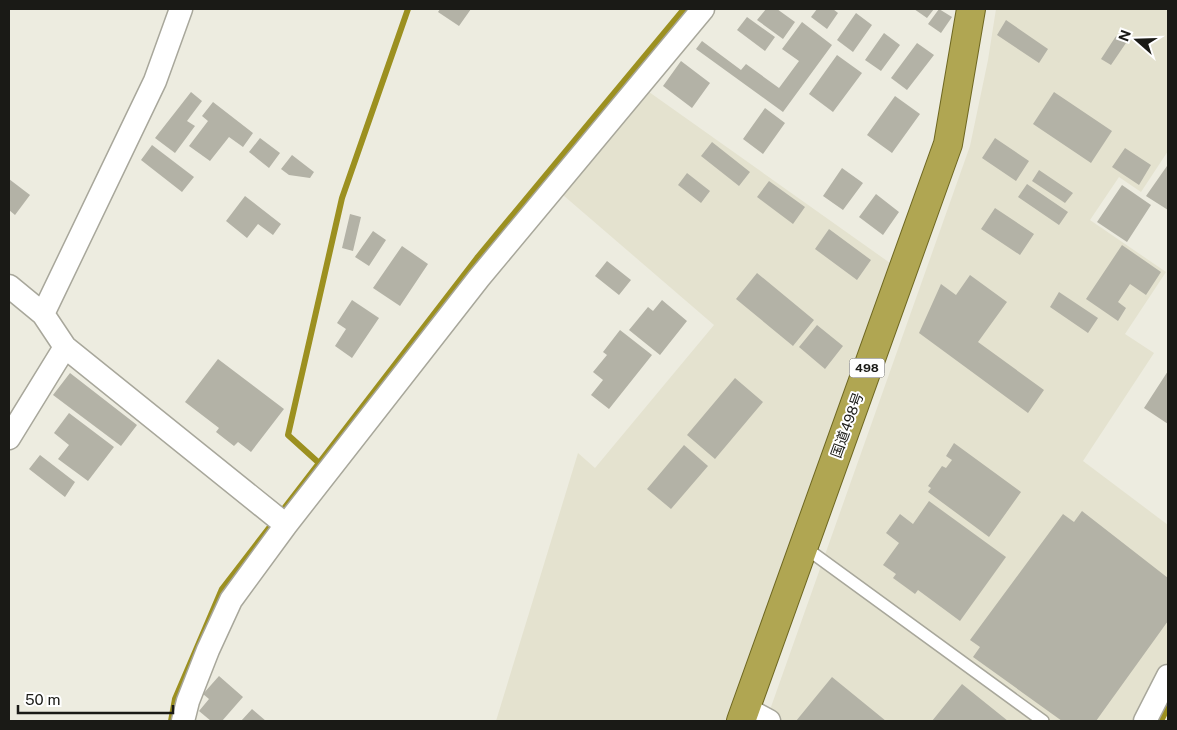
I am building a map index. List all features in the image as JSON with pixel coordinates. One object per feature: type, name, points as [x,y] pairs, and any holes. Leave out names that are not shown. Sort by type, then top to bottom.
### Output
[{"type":"highway","name":"国道498号","points":[[743,715],[948,144],[971,9]]},
{"type":"street","points":[[43,314],[155,81],[181,9]]},
{"type":"street","points":[[183,721],[188,702],[208,650],[231,600],[278,519],[703,9]]},
{"type":"street","points":[[9,286],[43,314],[65,347],[278,519]]},
{"type":"street","points":[[9,438],[65,347]]},
{"type":"street","points":[[1145,721],[1168,676]]},
{"type":"street","points":[[743,715],[769,721]]},
{"type":"lane","points":[[803,546],[1043,721]]},
{"type":"shaded area","points":[[996,9],[1168,9],[1168,151],[1141,192],[1119,177],[1090,220],[1166,272],[1125,334],[1154,353],[1083,461],[1168,525],[1168,663],[1138,721],[766,721],[970,146],[988,60]]},
{"type":"shaded area","points":[[642,87],[890,263],[726,721],[496,721],[578,453],[595,468],[714,325],[556,189]]},
{"type":"building","points":[[440,9],[471,9],[459,26],[438,12]]},
{"type":"building","points":[[766,9],[777,9],[795,22],[783,39],[757,20]]},
{"type":"building","points":[[817,9],[833,9],[838,13],[827,29],[811,17]]},
{"type":"building","points":[[914,9],[934,9],[927,18]]},
{"type":"building","points":[[939,9],[952,17],[941,33],[928,24]]},
{"type":"building","points":[[856,13],[872,25],[853,52],[837,40]]},
{"type":"building","points":[[747,17],[775,37],[765,51],[737,30]]},
{"type":"building","points":[[1006,20],[1048,49],[1039,63],[997,35]]},
{"type":"building","points":[[802,22],[832,45],[783,112],[696,49],[702,41],[741,70],[746,64],[779,88],[799,61],[782,49]]},
{"type":"building","points":[[884,33],[900,45],[881,71],[865,60]]},
{"type":"building","points":[[1116,36],[1126,43],[1111,65],[1101,59]]},
{"type":"building","points":[[917,43],[934,55],[907,90],[891,78]]},
{"type":"building","points":[[837,55],[862,73],[833,112],[809,94]]},
{"type":"building","points":[[681,61],[710,83],[692,108],[663,86]]},
{"type":"building","points":[[191,92],[202,101],[187,121],[195,126],[175,153],[155,138]]},
{"type":"building","points":[[1054,92],[1112,131],[1091,163],[1033,124]]},
{"type":"building","points":[[895,96],[920,114],[892,153],[867,135]]},
{"type":"building","points":[[213,102],[253,133],[243,147],[229,137],[210,161],[189,146],[208,121],[202,116]]},
{"type":"building","points":[[765,108],[785,123],[763,154],[743,139]]},
{"type":"building","points":[[260,138],[280,153],[269,168],[249,152]]},
{"type":"building","points":[[995,138],[1029,161],[1016,181],[982,158]]},
{"type":"building","points":[[712,142],[750,172],[739,186],[701,156]]},
{"type":"building","points":[[152,145],[194,177],[182,192],[141,160]]},
{"type":"building","points":[[1125,148],[1151,165],[1139,185],[1112,167]]},
{"type":"building","points":[[292,155],[314,172],[310,178],[289,175],[281,169]]},
{"type":"building","points":[[1168,167],[1168,210],[1146,196]]},
{"type":"building","points":[[842,168],[863,183],[843,210],[823,196]]},
{"type":"building","points":[[1039,170],[1073,193],[1065,203],[1032,181]]},
{"type":"building","points":[[687,173],[710,191],[701,203],[678,185]]},
{"type":"building","points":[[9,179],[30,195],[15,215],[9,210]]},
{"type":"building","points":[[769,181],[805,207],[793,224],[757,197]]},
{"type":"building","points":[[1027,184],[1068,212],[1059,225],[1018,197]]},
{"type":"building","points":[[1122,185],[1151,205],[1127,242],[1097,222]]},
{"type":"building","points":[[876,194],[899,212],[883,235],[859,217]]},
{"type":"building","points":[[245,196],[281,224],[273,235],[258,224],[247,238],[226,221]]},
{"type":"building","points":[[995,208],[1034,234],[1020,255],[981,229]]},
{"type":"building","points":[[350,214],[361,217],[353,251],[342,248]]},
{"type":"building","points":[[829,229],[871,260],[857,280],[815,249]]},
{"type":"building","points":[[373,231],[386,240],[369,266],[355,257]]},
{"type":"building","points":[[1122,245],[1161,272],[1146,295],[1130,284],[1118,302],[1126,308],[1118,321],[1086,299]]},
{"type":"building","points":[[402,246],[428,264],[400,306],[373,288]]},
{"type":"building","points":[[607,261],[631,280],[619,295],[595,276]]},
{"type":"building","points":[[757,273],[814,320],[793,346],[736,299]]},
{"type":"building","points":[[970,275],[1007,302],[978,342],[1044,390],[1028,413],[919,333],[941,284],[956,295]]},
{"type":"building","points":[[1059,292],[1098,318],[1088,333],[1050,307]]},
{"type":"building","points":[[352,300],[379,318],[352,358],[335,346],[346,329],[337,323]]},
{"type":"building","points":[[662,300],[687,321],[660,355],[629,330],[648,307],[653,311]]},
{"type":"building","points":[[817,325],[843,346],[825,369],[799,347]]},
{"type":"building","points":[[620,330],[652,355],[609,409],[591,395],[603,380],[593,372],[607,355],[603,352]]},
{"type":"building","points":[[218,359],[284,409],[251,452],[238,442],[234,446],[216,432],[219,428],[185,402]]},
{"type":"building","points":[[1168,371],[1168,424],[1144,408]]},
{"type":"building","points":[[70,373],[137,425],[121,446],[53,395]]},
{"type":"building","points":[[735,378],[763,402],[715,459],[687,435]]},
{"type":"building","points":[[69,413],[114,447],[88,481],[58,459],[69,445],[54,433]]},
{"type":"building","points":[[954,443],[1021,492],[989,537],[928,492],[931,488],[928,486],[942,466],[946,468],[952,460],[946,456]]},
{"type":"building","points":[[684,445],[708,466],[671,509],[647,489]]},
{"type":"building","points":[[40,455],[75,482],[65,497],[29,469]]},
{"type":"building","points":[[929,501],[1006,557],[960,621],[918,590],[915,594],[893,578],[896,574],[883,565],[899,543],[886,533],[900,514],[913,524]]},
{"type":"building","points":[[1082,511],[1168,578],[1168,621],[1096,721],[1062,721],[973,657],[980,647],[970,640],[1063,514],[1074,522]]},
{"type":"building","points":[[219,676],[243,697],[222,721],[211,721],[199,711],[209,699],[203,694]]},
{"type":"building","points":[[832,677],[886,721],[796,721]]},
{"type":"building","points":[[962,684],[1008,721],[932,721]]},
{"type":"building","points":[[252,709],[266,721],[241,721]]},
{"type":"waterway","points":[[319,463],[288,435],[342,198],[408,9]]},
{"type":"waterway","points":[[171,721],[175,699],[222,589],[477,258],[684,9]]},
{"type":"waterway","points":[[1161,721],[1168,707]]}]
